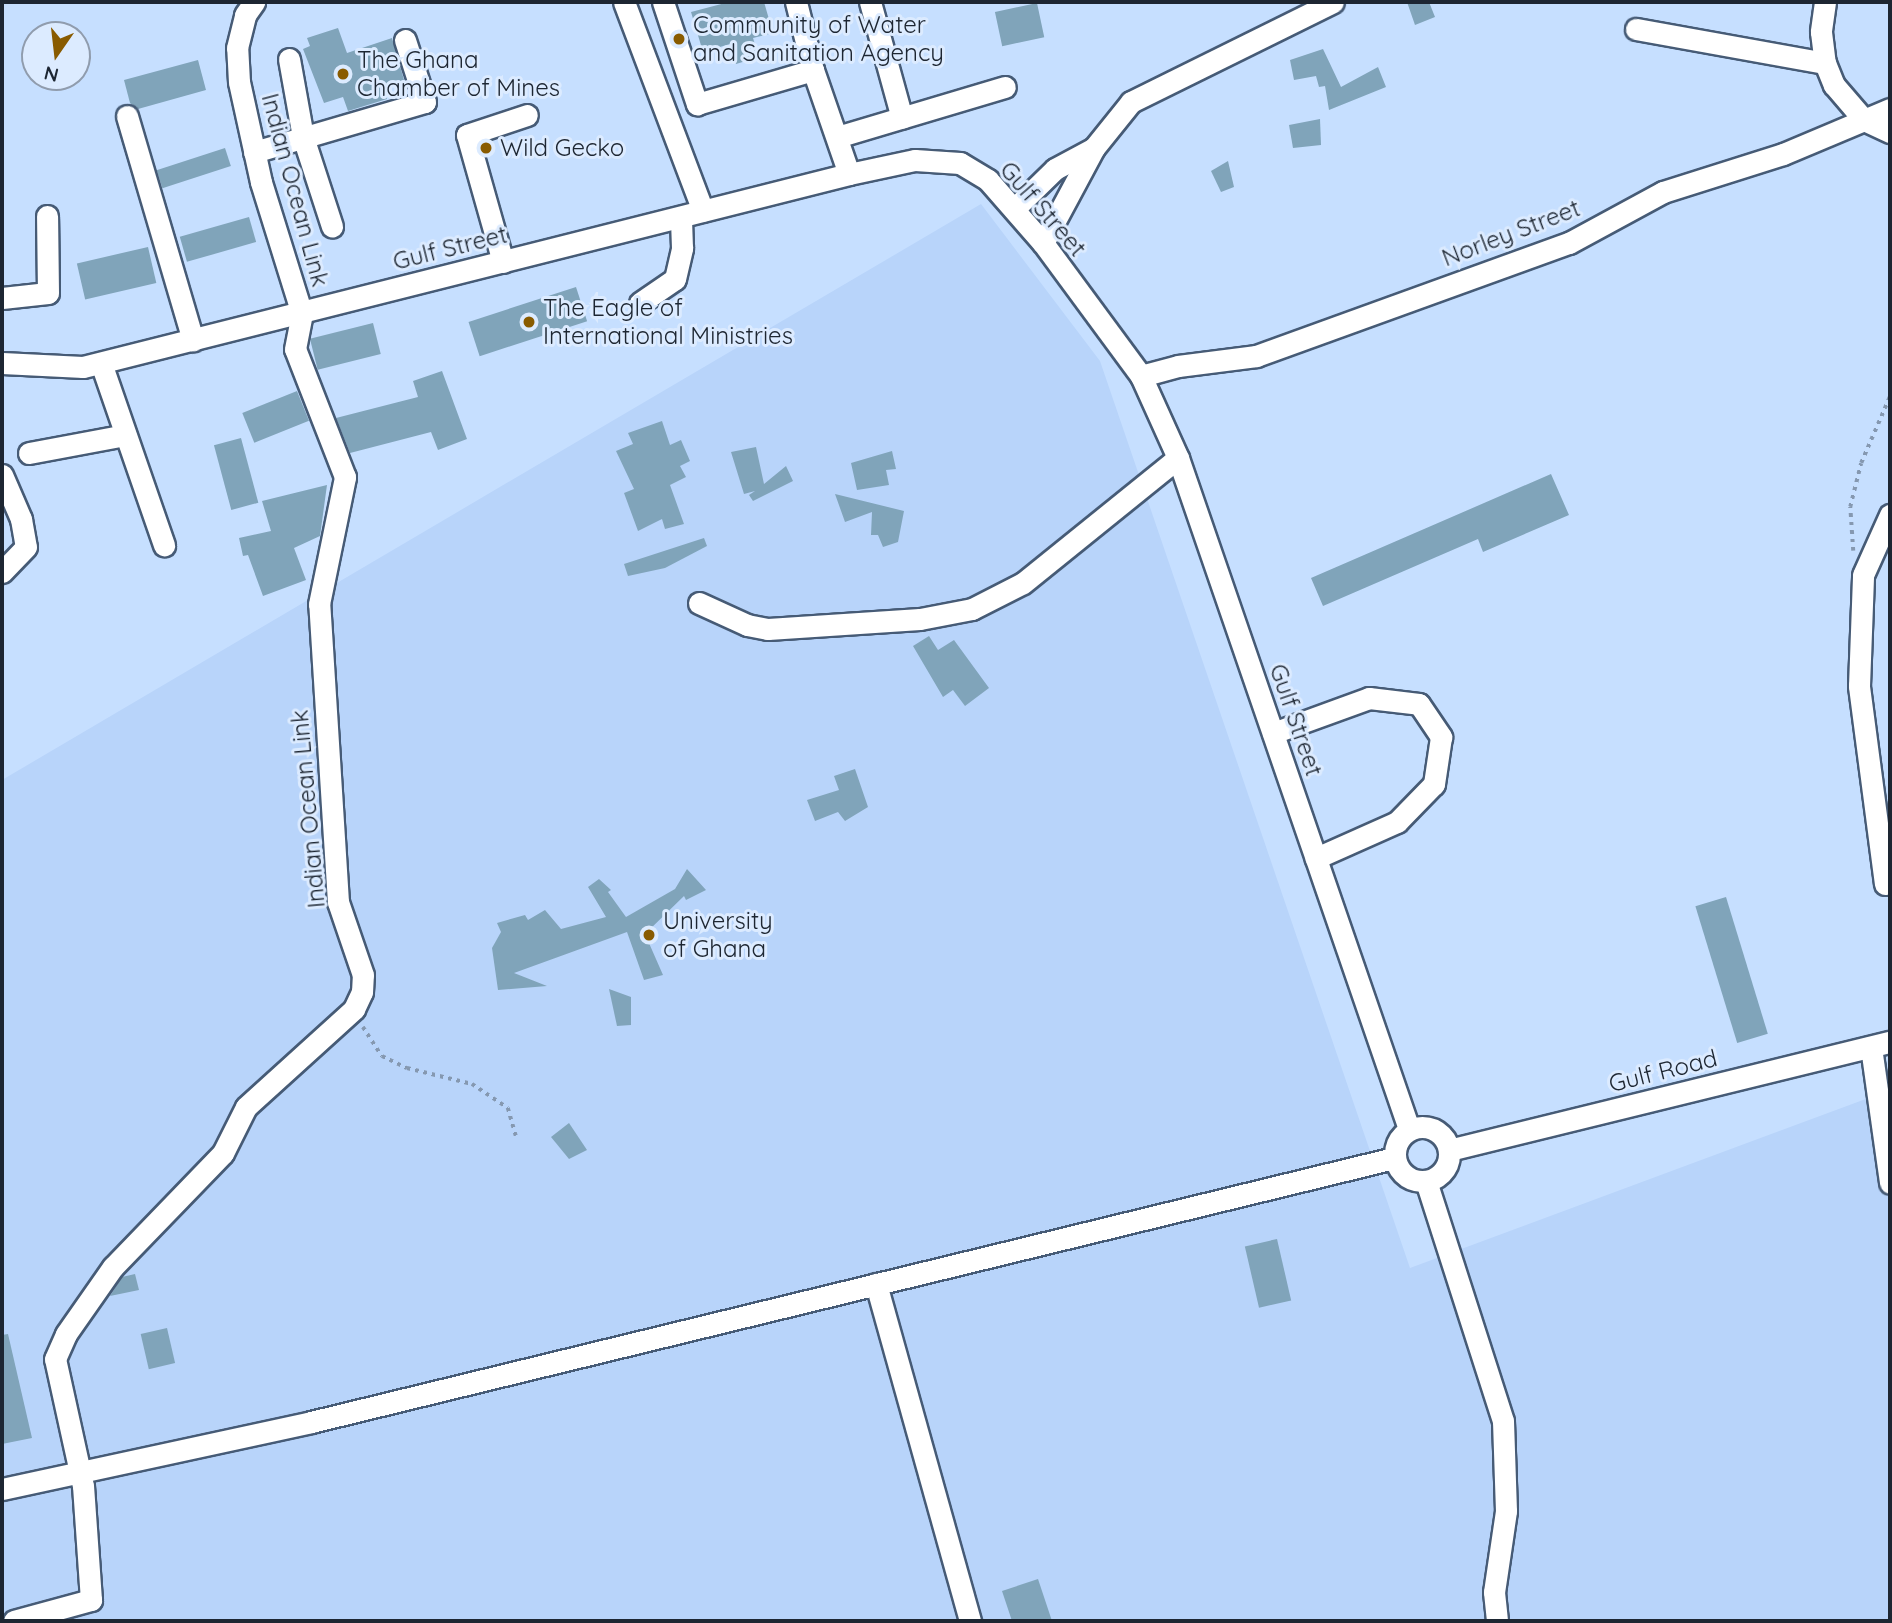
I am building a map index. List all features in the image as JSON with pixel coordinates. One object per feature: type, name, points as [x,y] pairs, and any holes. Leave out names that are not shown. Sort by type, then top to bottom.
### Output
[{"type":"street","name":"Indian Ocean Link","points":[[254,2],[245,15],[237,48],[239,82],[254,152],[302,314],[295,349],[345,477],[318,604],[338,902],[363,975],[354,1009]]},
{"type":"street","points":[[624,2],[703,211]]},
{"type":"street","points":[[663,2],[697,104],[813,70]]},
{"type":"street","points":[[796,2],[813,70],[849,174]]},
{"type":"street","points":[[870,2],[902,118]]},
{"type":"street","points":[[1043,243],[1094,148],[1131,102],[1333,2]]},
{"type":"street","points":[[1825,2],[1821,32],[1825,63],[1834,85],[1864,120],[1890,132]]},
{"type":"street","points":[[1636,29],[1825,63]]},
{"type":"street","points":[[254,152],[425,102],[405,40]]},
{"type":"street","points":[[289,59],[303,137],[332,226]]},
{"type":"street","points":[[836,137],[1005,87]]},
{"type":"street","name":"Norley Street","points":[[1141,376],[1178,366],[1256,356],[1569,243],[1663,192],[1783,154],[1890,109]]},
{"type":"street","points":[[127,116],[193,340]]},
{"type":"street","points":[[503,262],[467,135],[527,116]]},
{"type":"street","points":[[1014,209],[1055,169],[1094,148]]},
{"type":"street","name":"Gulf Street","points":[[2,363],[83,367],[302,314],[849,174],[940,158],[960,163],[988,180],[1043,243],[1141,376],[1178,458],[1409,1129]]},
{"type":"street","points":[[2,298],[48,293],[47,216]]},
{"type":"street","points":[[639,303],[675,279],[682,248],[681,217]]},
{"type":"street","points":[[101,363],[164,545]]},
{"type":"street","points":[[29,453],[125,435]]},
{"type":"street","points":[[699,603],[747,625],[768,628],[920,619],[972,609],[1023,583],[1178,458]]},
{"type":"street","points":[[2,475],[21,519],[26,547],[2,572]]},
{"type":"street","points":[[1885,884],[1859,686],[1863,575],[1890,515]]},
{"type":"street","points":[[1273,733],[1369,698],[1419,704],[1441,737],[1434,784],[1397,822],[1316,858]]},
{"type":"street","points":[[14,1621],[91,1600],[81,1474],[55,1359],[66,1334],[113,1267],[223,1153],[246,1107],[354,1009]]},
{"type":"street","points":[[1880,1045],[1890,1182]]},
{"type":"street","name":"Gulf Road","points":[[1449,1150],[1880,1045]]},
{"type":"street","points":[[1409,1129],[1434,1130],[1449,1150],[1441,1173],[1426,1181],[1402,1173],[1394,1158],[1397,1142],[1409,1129]]},
{"type":"street","points":[[2,1489],[81,1474],[1394,1158]]},
{"type":"street","points":[[1426,1181],[1503,1421],[1506,1511],[1494,1592],[1497,1621]]},
{"type":"street","points":[[876,1284],[970,1621]]},
{"type":"path","points":[[1863,575],[1850,542],[1850,507],[1861,463],[1890,396]]},
{"type":"path","points":[[354,1009],[382,1056],[407,1068],[472,1084],[508,1108],[516,1136]]},
{"type":"shaded area","name":"University of Ghana","points":[[981,204],[1100,361],[1410,1268],[1890,1090],[1890,1621],[2,1621],[2,780]]},
{"type":"building","points":[[729,2],[764,2],[773,33],[753,38],[759,57],[736,64],[730,44],[703,52],[691,12]]},
{"type":"building","points":[[1407,2],[1429,2],[1435,17],[1415,25]]},
{"type":"building","points":[[1037,3],[1044,37],[1002,46],[995,12]]},
{"type":"building","points":[[338,28],[347,53],[392,38],[404,80],[384,90],[387,99],[348,111],[343,97],[324,103],[303,49],[310,46],[307,38]]},
{"type":"building","points":[[1323,49],[1341,87],[1378,67],[1386,87],[1329,110],[1325,86],[1319,87],[1316,76],[1294,80],[1290,60]]},
{"type":"building","points":[[198,60],[206,90],[138,109],[130,103],[124,80]]},
{"type":"building","points":[[1320,119],[1321,145],[1293,148],[1289,125]]},
{"type":"building","points":[[225,148],[231,166],[162,188],[157,170]]},
{"type":"building","points":[[1228,161],[1234,187],[1221,192],[1211,171]]},
{"type":"building","points":[[249,217],[256,242],[187,262],[180,237]]},
{"type":"building","points":[[148,247],[156,283],[85,299],[77,263]]},
{"type":"building","points":[[576,287],[587,321],[480,356],[469,322]]},
{"type":"building","points":[[373,323],[381,354],[318,370],[310,339]]},
{"type":"building","points":[[442,371],[467,439],[438,450],[431,432],[350,453],[336,418],[418,397],[413,381]]},
{"type":"building","points":[[297,391],[309,421],[254,443],[242,413]]},
{"type":"building","points":[[662,421],[670,445],[681,440],[690,461],[680,466],[686,477],[670,485],[684,524],[665,529],[662,519],[638,531],[624,493],[634,489],[616,451],[633,444],[628,433]]},
{"type":"building","points":[[241,438],[258,503],[231,510],[214,445]]},
{"type":"building","points":[[756,447],[764,484],[786,466],[793,481],[753,501],[749,495],[755,491],[744,494],[731,452]]},
{"type":"building","points":[[892,451],[896,469],[886,470],[889,485],[857,490],[851,463]]},
{"type":"building","points":[[1551,474],[1569,515],[1483,552],[1478,539],[1323,606],[1311,578]]},
{"type":"building","points":[[327,485],[320,536],[294,548],[306,580],[263,596],[248,555],[243,556],[239,538],[271,531],[262,501]]},
{"type":"building","points":[[835,494],[904,511],[898,542],[883,547],[878,535],[871,535],[872,512],[845,522]]},
{"type":"building","points":[[704,538],[707,546],[665,568],[628,576],[624,564]]},
{"type":"building","points":[[929,636],[938,650],[954,640],[989,688],[965,706],[953,690],[943,697],[913,646]]},
{"type":"building","points":[[855,769],[868,807],[845,821],[838,812],[815,821],[807,800],[839,790],[834,776]]},
{"type":"building","points":[[687,869],[706,890],[686,900],[684,896],[645,934],[663,975],[644,980],[627,932],[514,973],[547,986],[498,990],[492,948],[501,932],[497,923],[525,915],[528,920],[545,910],[561,929],[606,917],[588,887],[599,879],[611,890],[608,892],[626,917],[675,889]]},
{"type":"building","points":[[1726,897],[1768,1034],[1737,1043],[1695,906]]},
{"type":"building","points":[[609,989],[631,997],[631,1025],[617,1026]]},
{"type":"building","points":[[569,1123],[587,1150],[569,1159],[551,1137]]},
{"type":"building","points":[[1277,1239],[1291,1300],[1259,1308],[1245,1246]]},
{"type":"building","points":[[135,1274],[139,1290],[110,1296],[122,1277]]},
{"type":"building","points":[[167,1328],[175,1363],[149,1369],[141,1334]]},
{"type":"building","points":[[8,1334],[32,1438],[2,1444],[2,1335]]},
{"type":"building","points":[[1038,1579],[1052,1621],[1012,1621],[1002,1591]]},
{"type":"place","name":"Community of Water and Sanitation Agency","points":[[679,39]]},
{"type":"place","name":"The Ghana Chamber of Mines","points":[[343,74]]},
{"type":"place","name":"Wild Gecko","points":[[486,148]]},
{"type":"place","name":"The Eagle of International Ministries","points":[[529,322]]},
{"type":"place","name":"University of Ghana","points":[[649,935]]}]
